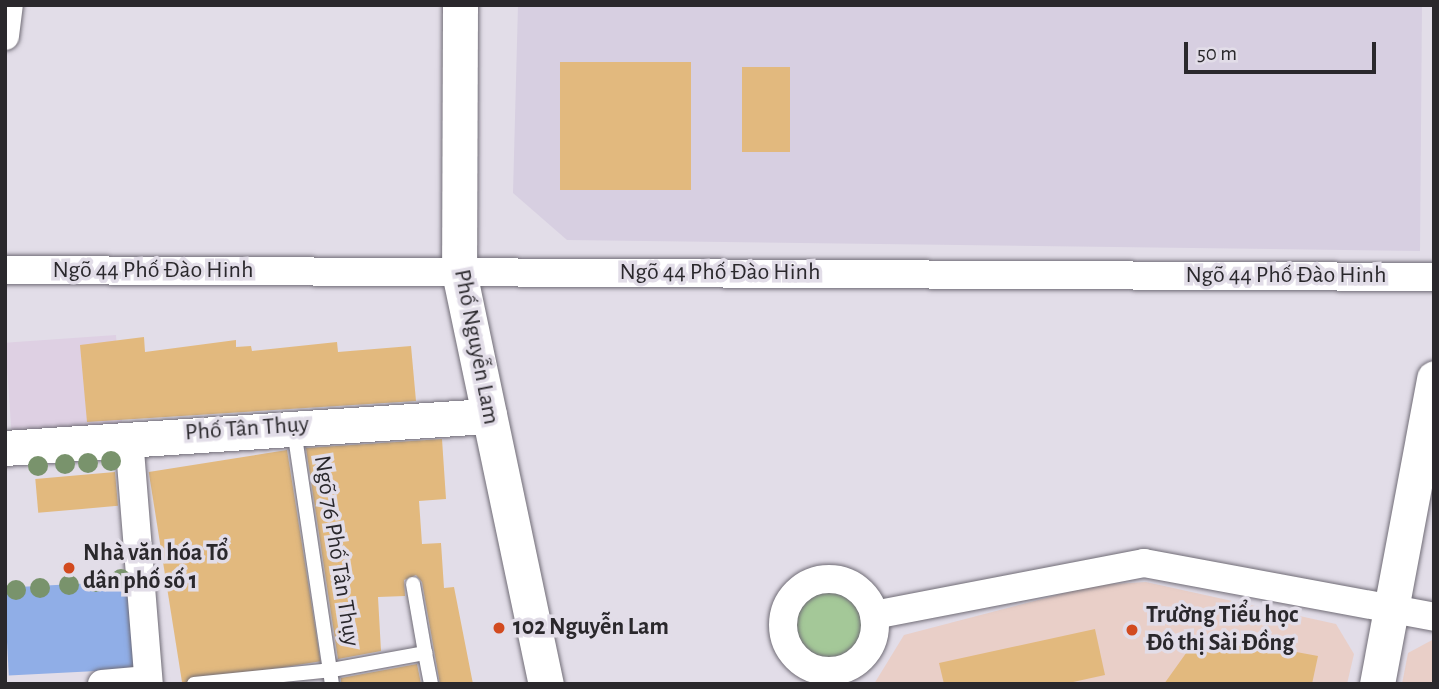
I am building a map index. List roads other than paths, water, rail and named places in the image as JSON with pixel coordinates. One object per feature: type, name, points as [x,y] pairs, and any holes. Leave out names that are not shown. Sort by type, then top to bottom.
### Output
[{"type":"street","points":[[5,36],[9,5]]},
{"type":"street","name":"Phố Nguyễn Lam","points":[[460,5],[458,272],[546,684]]},
{"type":"street","name":"Ngõ 44 Phố Đào Hinh","points":[[5,270],[1434,277]]},
{"type":"street","points":[[1377,684],[1427,449],[1434,378]]},
{"type":"street","name":"Phố Tân Thụy","points":[[5,449],[293,425],[489,416]]},
{"type":"street","points":[[102,684],[148,682],[129,438]]},
{"type":"street","points":[[874,615],[1144,564],[1434,617]]},
{"type":"street","points":[[836,580],[863,594],[874,615],[868,649],[841,677],[816,668],[792,651],[784,630],[790,601],[814,582],[836,580]]},
{"type":"lane","name":"Ngõ 76 Phố Tân Thụy","points":[[293,425],[332,677]]},
{"type":"lane","points":[[413,584],[430,684]]},
{"type":"lane","points":[[194,684],[332,677],[425,653]]},
{"type":"water","points":[[131,581],[136,669],[9,676],[5,588]]},
{"type":"place","name":"Nhà văn hóa Tổ dân phố số 1","points":[[69,568]]},
{"type":"place","name":"102 Nguyễn Lam","points":[[499,628]]},
{"type":"place","name":"Trường Tiểu học Đô thị Sài Đồng","points":[[1132,630]]}]
